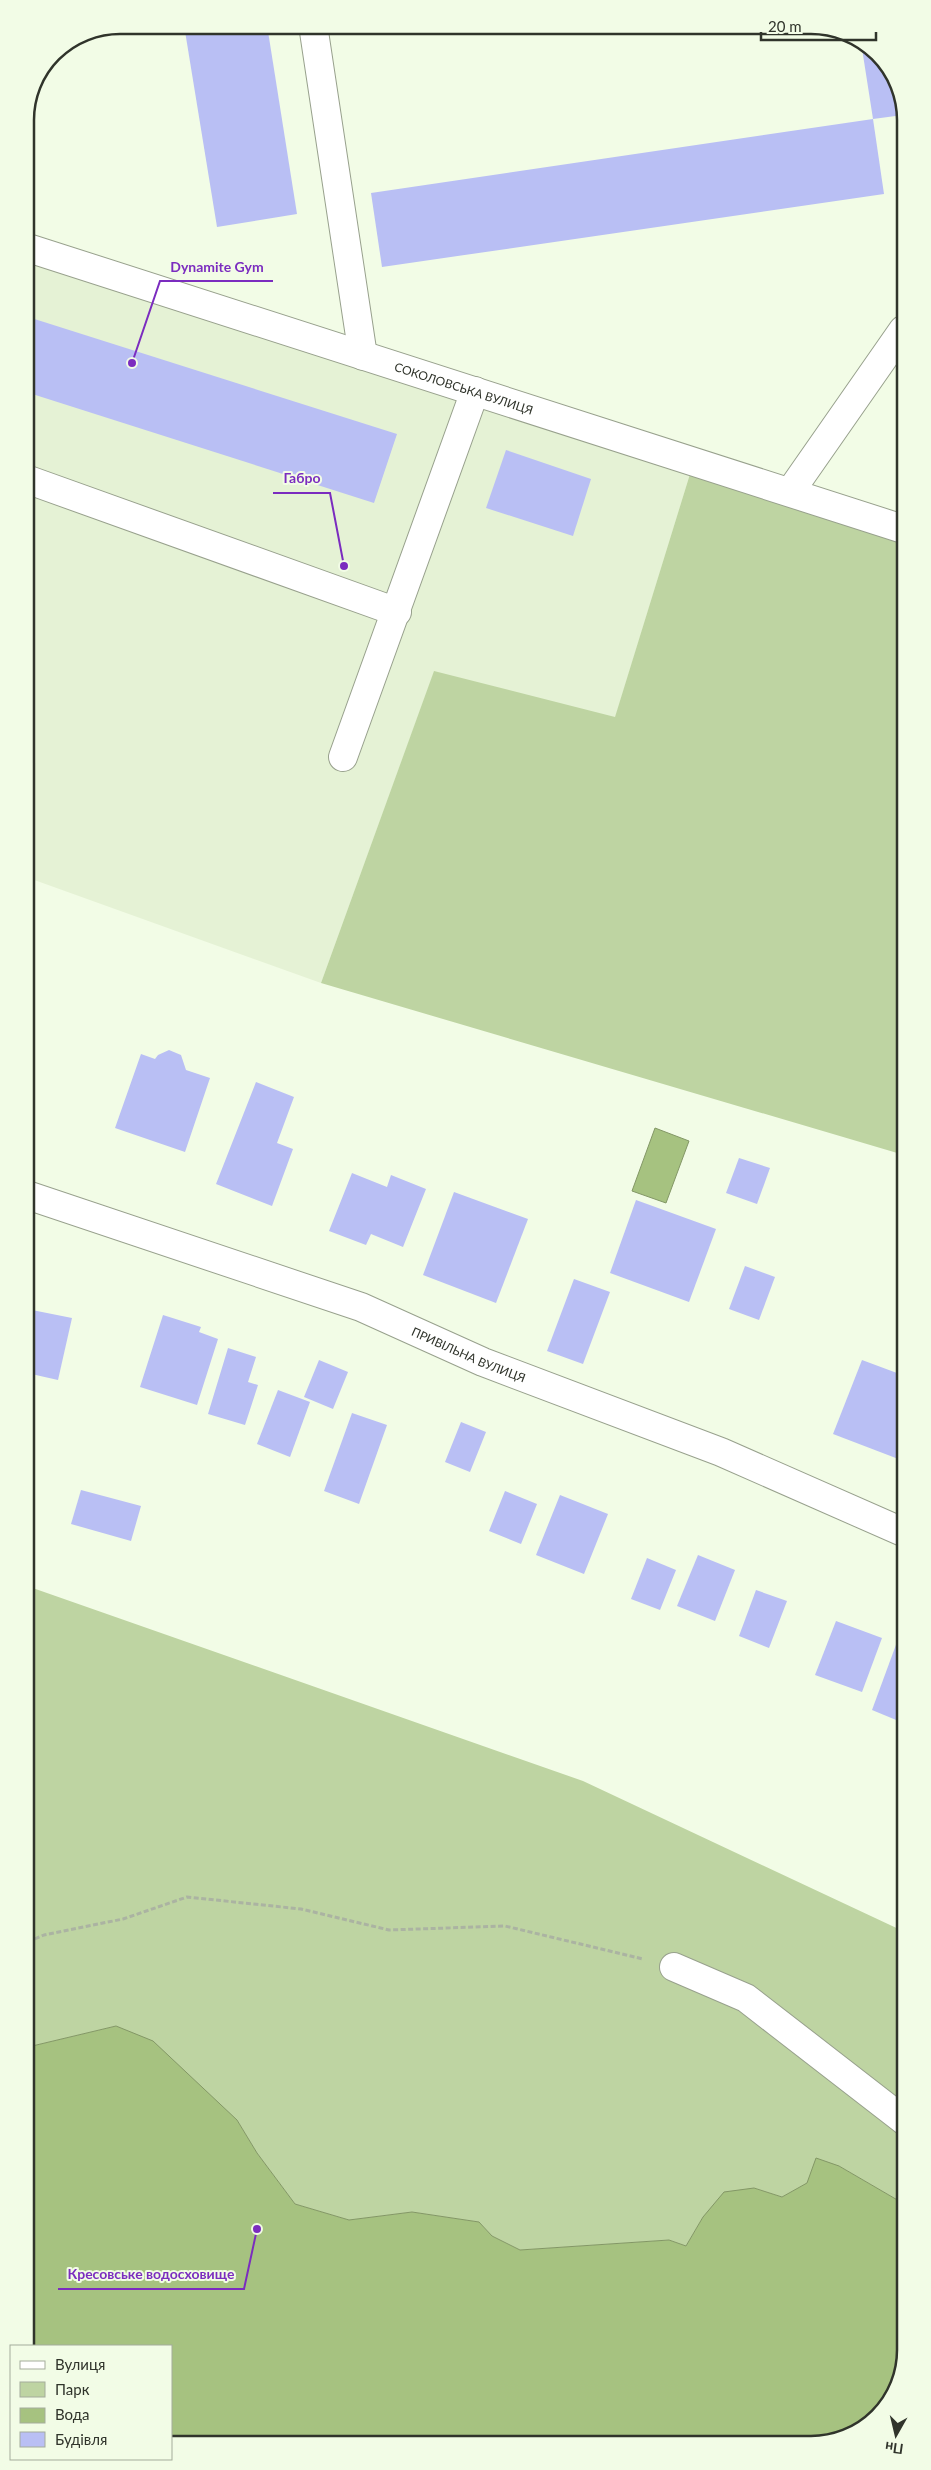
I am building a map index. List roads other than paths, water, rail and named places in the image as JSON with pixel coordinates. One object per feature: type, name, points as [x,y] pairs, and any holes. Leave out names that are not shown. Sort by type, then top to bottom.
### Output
[{"type":"street","points":[[314,34],[363,356]]},
{"type":"street","name":"СОКОЛОВСЬКА ВУЛИЦЯ","points":[[34,250],[897,527]]},
{"type":"street","points":[[790,492],[897,339]]},
{"type":"street","points":[[343,757],[397,612],[475,391]]},
{"type":"street","points":[[34,482],[397,612]]},
{"type":"street","name":"ПРИВІЛЬНА ВУЛИЦЯ","points":[[34,1197],[361,1307],[483,1362],[721,1452],[897,1529]]},
{"type":"street","points":[[674,1967],[746,1998],[897,2115]]},
{"type":"water","points":[[655,1128],[689,1141],[666,1203],[632,1191]]},
{"type":"water","points":[[116,2026],[153,2041],[237,2120],[257,2153],[295,2204],[349,2220],[412,2212],[479,2222],[492,2236],[520,2250],[669,2240],[686,2246],[703,2217],[724,2192],[754,2188],[782,2197],[807,2183],[816,2158],[839,2166],[897,2200],[897,2350],[893,2378],[879,2402],[859,2422],[844,2430],[822,2436],[172,2436],[172,2345],[34,2345],[34,2046]]},
{"type":"place","name":"Dynamite Gym","points":[[132,363]]},
{"type":"place","name":"Габро","points":[[344,566]]},
{"type":"place","name":"Кресовське водосховище","points":[[257,2229]]}]
